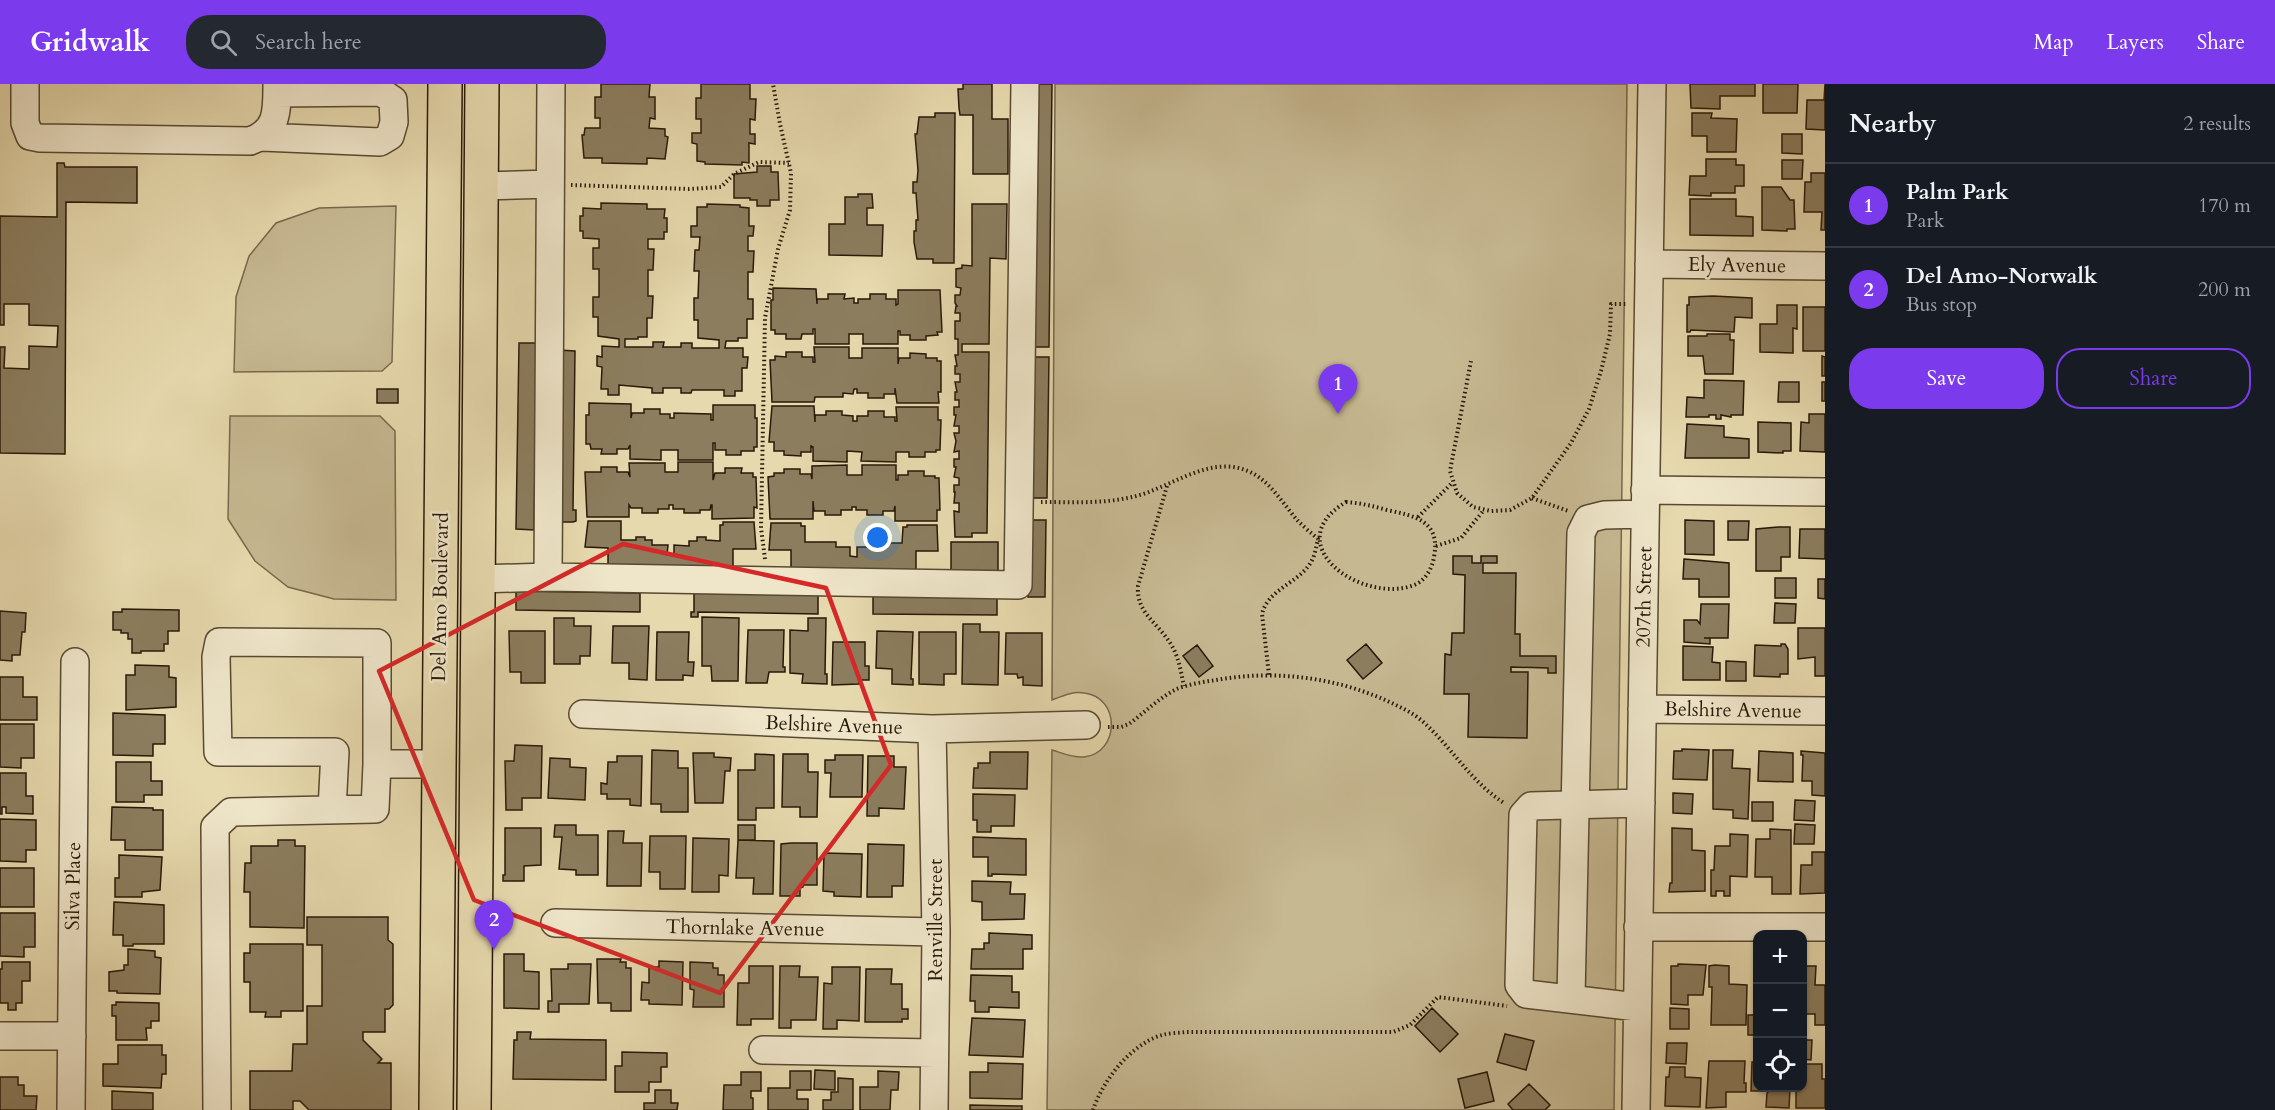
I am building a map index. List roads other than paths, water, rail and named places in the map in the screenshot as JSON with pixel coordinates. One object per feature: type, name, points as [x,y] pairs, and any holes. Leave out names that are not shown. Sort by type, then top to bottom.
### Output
[{"type":"main road","name":"Del Amo Boulevard","points":[[436,1110],[445,84]]},
{"type":"main road","name":"Del Amo Boulevard","points":[[474,1110],[482,84]]},
{"type":"main road","points":[[440,579],[478,579]]},
{"type":"street","points":[[24,84],[25,123],[30,136],[39,138],[250,141],[262,136],[380,142],[390,136],[394,122],[393,100],[381,92],[277,88],[274,120],[262,136]]},
{"type":"street","points":[[548,577],[551,84]]},
{"type":"street","points":[[478,579],[548,577],[1018,585],[1025,84]]},
{"type":"street","name":"207th Street","points":[[1636,1110],[1652,84]]},
{"type":"street","points":[[482,186],[550,184]]},
{"type":"street","name":"Ely Avenue","points":[[1649,264],[1825,266]]},
{"type":"street","points":[[1571,998],[1577,804],[1581,533],[1588,519],[1645,502],[1825,492]]},
{"type":"street","points":[[217,1110],[216,827],[231,812],[332,810],[375,809],[377,764],[377,643],[219,642],[216,657],[218,752],[335,752],[332,810]]},
{"type":"street","name":"Silva Place","points":[[71,1110],[75,662]]},
{"type":"street","name":"Belshire Avenue","points":[[1642,709],[1825,711]]},
{"type":"street","name":"Belshire Avenue","points":[[583,714],[932,729],[1086,725]]},
{"type":"street","name":"Renville Street","points":[[932,729],[936,932],[934,1110]]},
{"type":"street","points":[[377,764],[438,764]]},
{"type":"street","points":[[1637,1007],[1526,994],[1519,985],[1523,815],[1531,806],[1641,803]]},
{"type":"street","name":"Thornlake Avenue","points":[[555,923],[936,932]]},
{"type":"street","points":[[1638,927],[1825,927]]},
{"type":"street","points":[[0,1036],[72,1036]]},
{"type":"street","points":[[763,1050],[934,1053]]},
{"type":"street","points":[[474,1110],[482,1110]]},
{"type":"place","name":"Palm Park","points":[[1338,414]]},
{"type":"place","name":"Del Amo-Norwalk","points":[[494,950]]}]
